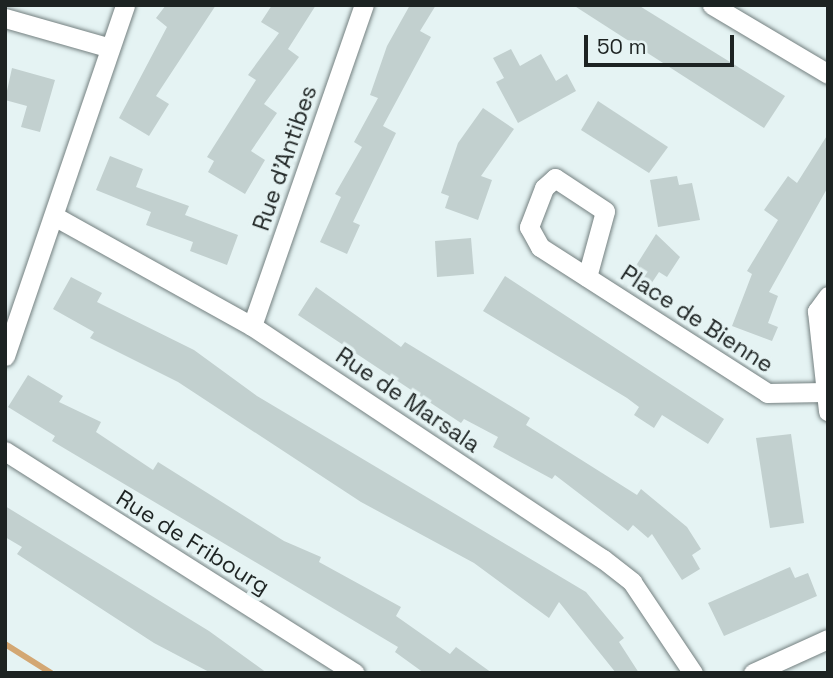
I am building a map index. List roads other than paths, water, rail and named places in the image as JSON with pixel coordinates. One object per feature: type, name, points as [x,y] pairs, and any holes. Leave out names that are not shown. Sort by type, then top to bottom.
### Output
[{"type":"street","points":[[5,356],[125,5]]},
{"type":"street","name":"Rue d'Antibes","points":[[252,326],[364,5]]},
{"type":"street","points":[[712,5],[828,74]]},
{"type":"street","points":[[5,18],[110,48]]},
{"type":"street","name":"Place de Bienne","points":[[587,277],[606,211],[555,178],[544,188],[529,237],[587,277],[768,393],[827,402]]},
{"type":"street","name":"Rue de Marsala","points":[[54,216],[252,326],[612,567],[653,610],[693,673]]},
{"type":"street","points":[[827,402],[817,311],[828,296]]},
{"type":"street","name":"Rue de Fribourg","points":[[5,451],[355,673]]},
{"type":"street","points":[[753,673],[828,639]]},
{"type":"waterway","points":[[5,644],[51,673]]}]
